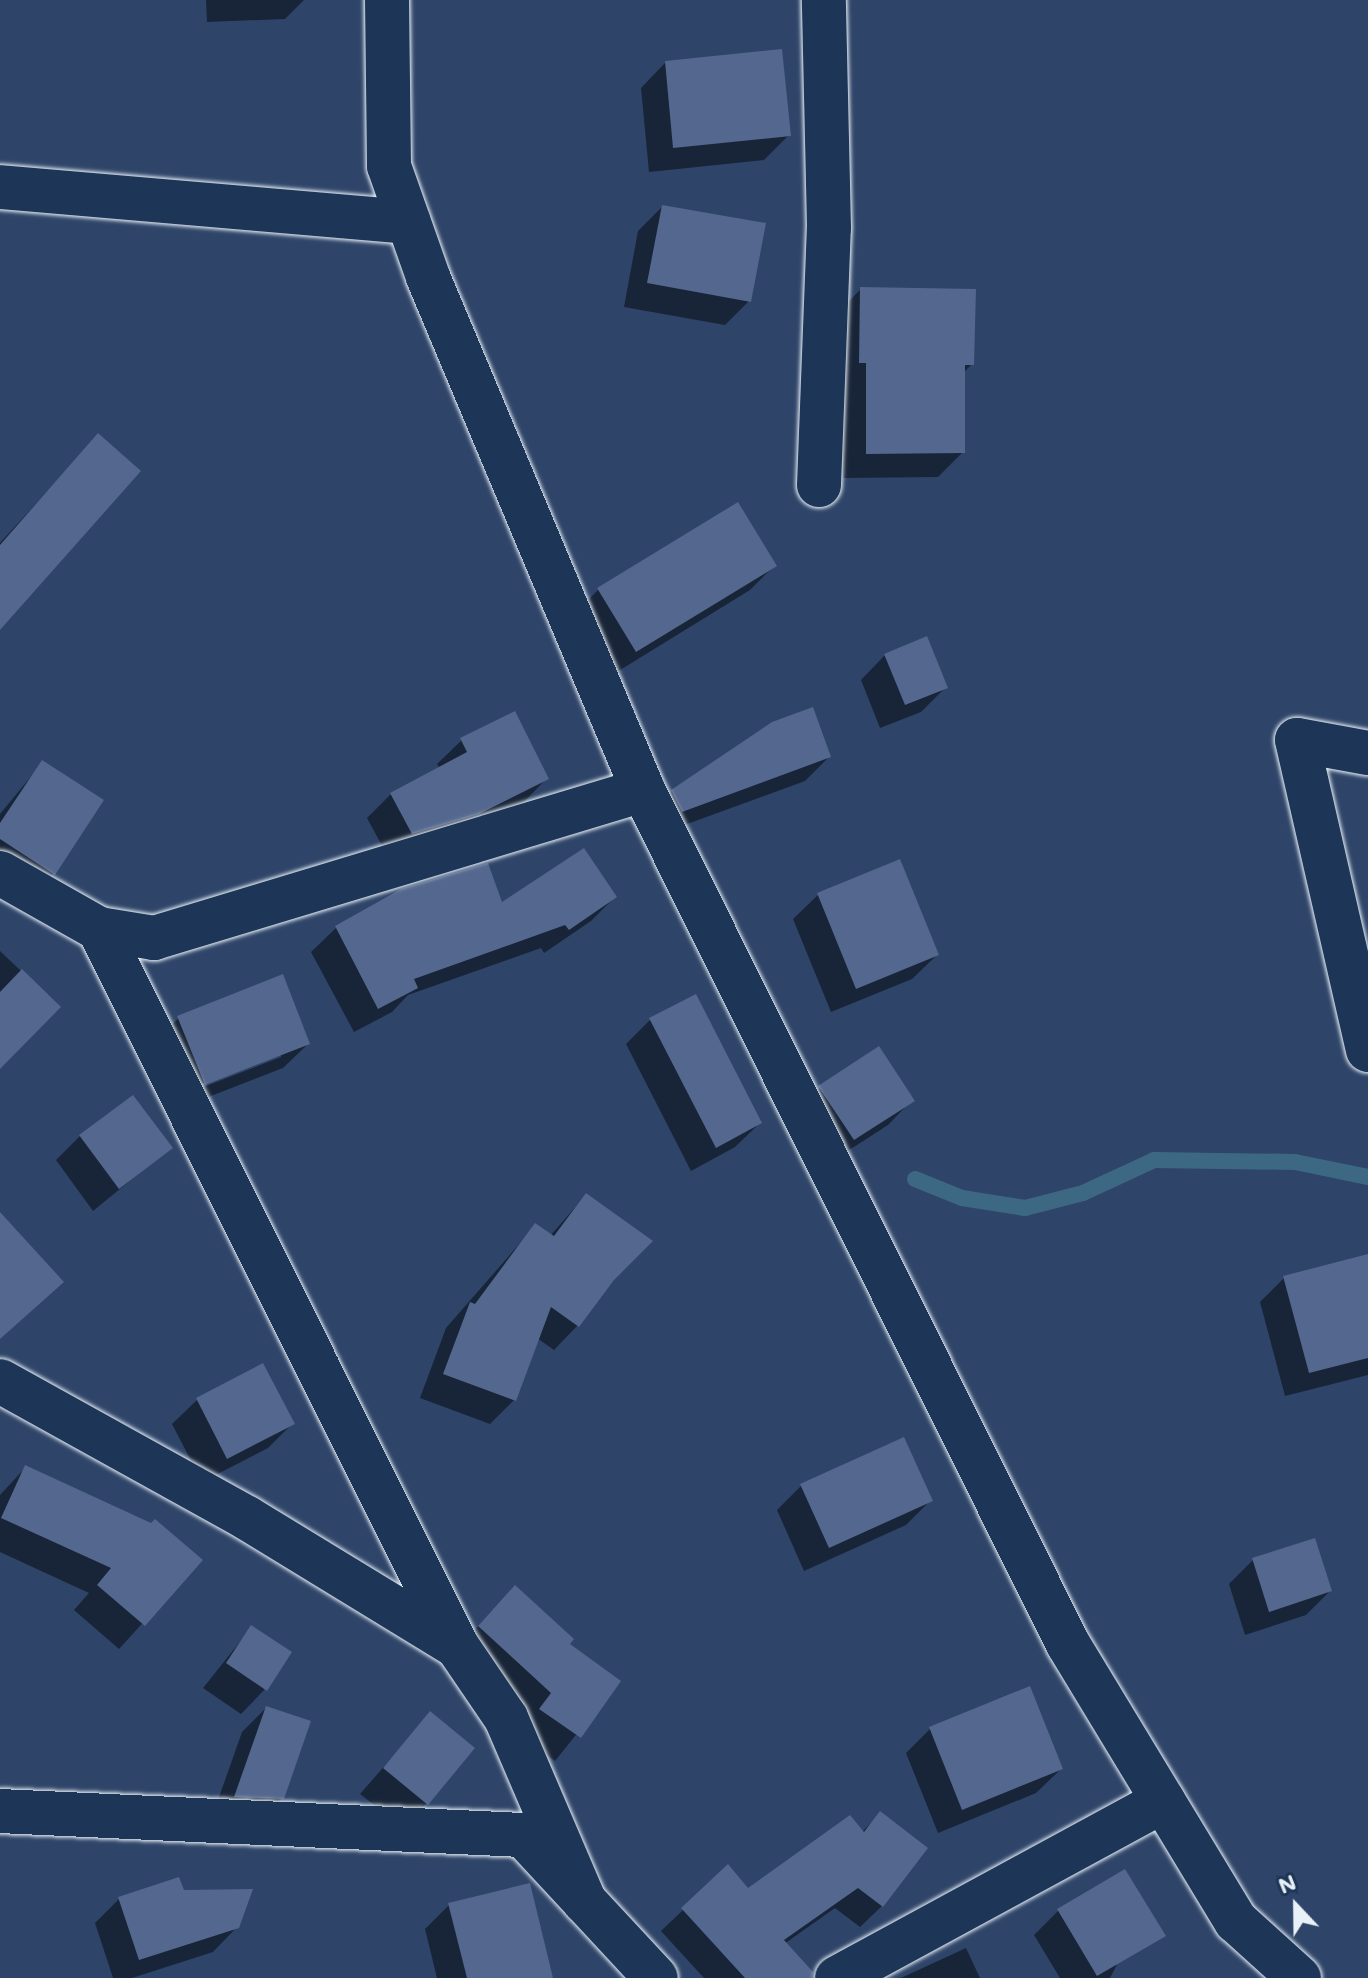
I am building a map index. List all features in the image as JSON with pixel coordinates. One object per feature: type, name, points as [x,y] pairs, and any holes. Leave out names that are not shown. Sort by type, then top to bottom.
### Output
[{"type":"street","points":[[387,0],[389,166],[409,222],[643,790],[1068,1644],[1236,1921],[1299,1978]]},
{"type":"street","points":[[819,485],[829,228],[824,0]]},
{"type":"street","points":[[0,187],[409,222]]},
{"type":"street","points":[[1368,753],[1297,740],[1368,1050]]},
{"type":"street","points":[[0,873],[99,929],[154,938],[643,790]]},
{"type":"street","points":[[99,929],[457,1646],[506,1718],[585,1902]]},
{"type":"street","points":[[0,1381],[247,1518],[457,1646]]},
{"type":"street","points":[[837,1978],[1163,1801]]},
{"type":"street","points":[[0,1811],[523,1835],[656,1978]]},
{"type":"building","points":[[782,49],[791,136],[673,148],[665,61]]},
{"type":"building","points":[[662,205],[766,223],[751,302],[647,283]]},
{"type":"building","points":[[860,287],[976,289],[974,365],[965,365],[965,453],[866,454],[866,363],[859,363]]},
{"type":"building","points":[[98,433],[141,471],[0,630],[0,545]]},
{"type":"building","points":[[738,502],[777,566],[636,652],[597,588]]},
{"type":"building","points":[[927,636],[948,688],[905,705],[884,654]]},
{"type":"building","points":[[813,707],[831,757],[682,812],[671,790],[772,722]]},
{"type":"building","points":[[515,711],[549,779],[479,814],[412,834],[390,793],[467,752],[460,738]]},
{"type":"building","points":[[42,760],[104,800],[55,875],[0,839],[0,823]]},
{"type":"building","points":[[584,848],[617,897],[569,930],[565,925],[414,979],[418,988],[378,1009],[335,926],[401,889],[488,863],[502,902]]},
{"type":"building","points":[[900,859],[939,955],[856,989],[817,893]]},
{"type":"building","points":[[22,969],[61,1007],[0,1069],[0,992]]},
{"type":"building","points":[[283,974],[310,1044],[205,1085],[177,1016]]},
{"type":"building","points":[[696,994],[762,1123],[716,1148],[649,1018]]},
{"type":"building","points":[[879,1046],[915,1101],[854,1140],[818,1086]]},
{"type":"building","points":[[133,1095],[173,1148],[119,1189],[79,1135]]},
{"type":"building","points":[[586,1193],[653,1241],[614,1280],[579,1327],[551,1307],[516,1401],[443,1374],[470,1302],[475,1304],[535,1223],[554,1236]]},
{"type":"building","points":[[0,1212],[64,1282],[0,1339]]},
{"type":"building","points":[[1368,1254],[1368,1358],[1309,1373],[1283,1276]]},
{"type":"building","points":[[263,1363],[295,1424],[227,1459],[196,1398]]},
{"type":"building","points":[[904,1437],[933,1501],[829,1548],[800,1484]]},
{"type":"building","points":[[25,1465],[151,1523],[155,1519],[203,1560],[145,1626],[97,1585],[111,1568],[1,1518]]},
{"type":"building","points":[[1315,1538],[1332,1591],[1269,1612],[1252,1558]]},
{"type":"building","points":[[515,1585],[574,1639],[570,1644],[621,1681],[581,1738],[539,1709],[551,1693],[478,1626]]},
{"type":"building","points":[[251,1625],[292,1652],[267,1691],[226,1663]]},
{"type":"building","points":[[1030,1686],[1063,1769],[962,1810],[929,1727]]},
{"type":"building","points":[[266,1706],[311,1721],[284,1799],[234,1797]]},
{"type":"building","points":[[430,1711],[475,1748],[428,1805],[383,1768]]},
{"type":"building","points":[[880,1811],[928,1848],[883,1907],[858,1888],[784,1940],[813,1972],[812,1978],[745,1978],[681,1908],[728,1864],[748,1888],[850,1815],[864,1832]]},
{"type":"building","points":[[1125,1869],[1166,1936],[1097,1976],[1057,1909]]},
{"type":"building","points":[[179,1877],[184,1890],[253,1889],[239,1928],[139,1960],[118,1897]]},
{"type":"building","points":[[530,1883],[553,1978],[467,1978],[448,1903]]},
{"type":"waterway","points":[[915,1179],[962,1198],[1025,1208],[1083,1193],[1154,1160],[1295,1162],[1368,1177]]}]
